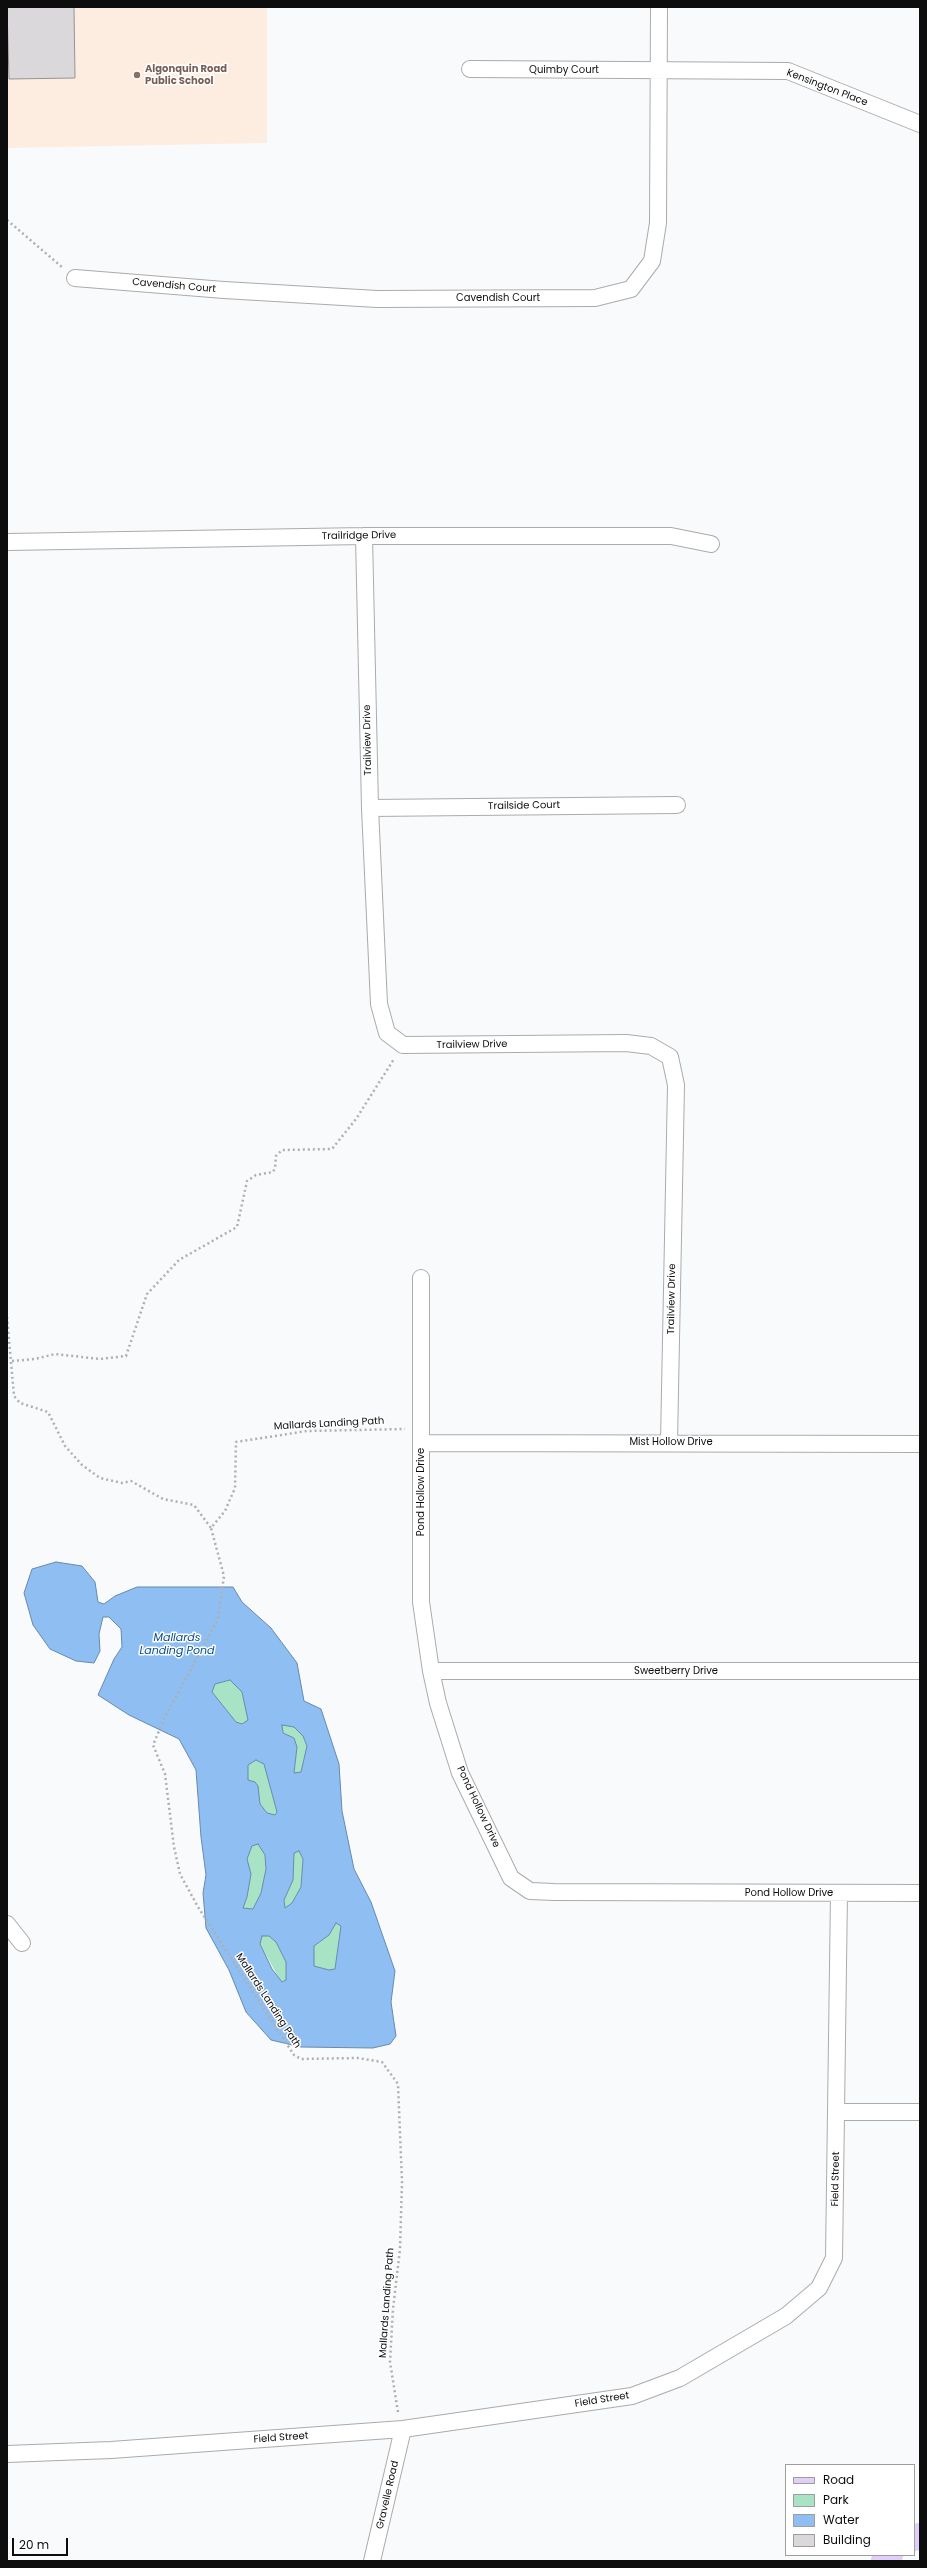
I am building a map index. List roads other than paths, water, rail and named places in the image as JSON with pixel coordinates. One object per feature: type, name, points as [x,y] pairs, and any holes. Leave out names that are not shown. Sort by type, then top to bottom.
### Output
[{"type":"street","name":"Cavendish Court","points":[[75,278],[224,290],[377,298],[595,298],[631,289],[652,262],[658,223],[659,7]]},
{"type":"street","name":"Quimby Court","points":[[470,69],[658,70]]},
{"type":"street","name":"Kensington Place","points":[[658,70],[788,71],[920,124]]},
{"type":"street","name":"Trailridge Drive","points":[[7,542],[364,536],[671,536],[711,544]]},
{"type":"street","name":"Trailview Drive","points":[[364,536],[370,808],[379,1004],[387,1033],[403,1045],[626,1043],[651,1046],[670,1057],[676,1085],[669,1442]]},
{"type":"street","name":"Trailside Court","points":[[370,808],[677,805]]},
{"type":"street","name":"Pond Hollow Drive","points":[[421,1278],[421,1602],[431,1671],[438,1703],[460,1773],[511,1878],[530,1890],[920,1893]]},
{"type":"street","name":"Mist Hollow Drive","points":[[421,1436],[669,1442],[920,1444]]},
{"type":"street","name":"Sweetberry Drive","points":[[431,1671],[920,1670]]},
{"type":"street","name":"Field Street","points":[[7,2454],[111,2450],[403,2429],[632,2396],[680,2378],[786,2316],[819,2288],[834,2258],[838,2112],[839,1893]]},
{"type":"street","points":[[7,1924],[22,1943]]},
{"type":"street","points":[[838,2112],[920,2112]]},
{"type":"street","name":"Gravelle Road","points":[[372,2561],[403,2429]]},
{"type":"water","name":"Mallards Landing Pond","points":[[56,1562],[82,1566],[95,1582],[98,1602],[104,1604],[115,1596],[137,1587],[233,1587],[242,1602],[271,1628],[297,1663],[304,1701],[321,1709],[339,1764],[342,1811],[354,1869],[371,1902],[395,1971],[391,2002],[396,2036],[390,2044],[373,2048],[301,2047],[271,2040],[246,2012],[229,1970],[206,1928],[203,1893],[206,1875],[201,1837],[196,1770],[179,1739],[129,1715],[98,1695],[114,1659],[122,1647],[121,1629],[109,1617],[103,1617],[99,1634],[100,1651],[94,1663],[76,1661],[50,1649],[33,1625],[24,1593],[32,1569]],"holes":[[[230,1680],[242,1692],[248,1720],[242,1724],[236,1722],[212,1692],[215,1684]],[[282,1725],[294,1727],[303,1736],[307,1746],[301,1772],[294,1773],[297,1747],[294,1738],[283,1733]],[[256,1760],[264,1764],[277,1812],[275,1815],[267,1813],[260,1804],[258,1786],[255,1782],[248,1780],[248,1765]],[[258,1844],[265,1855],[266,1869],[261,1893],[253,1909],[243,1908],[247,1897],[251,1874],[247,1859],[252,1846]],[[299,1851],[303,1859],[301,1887],[292,1903],[285,1908],[284,1900],[293,1880],[294,1853]],[[336,1923],[341,1926],[335,1969],[329,1970],[314,1966],[314,1946],[329,1935]],[[262,1936],[269,1936],[276,1942],[286,1962],[286,1980],[282,1982],[272,1969],[260,1944]]]},
{"type":"place","name":"Algonquin Road Public School","points":[[137,75]]}]
